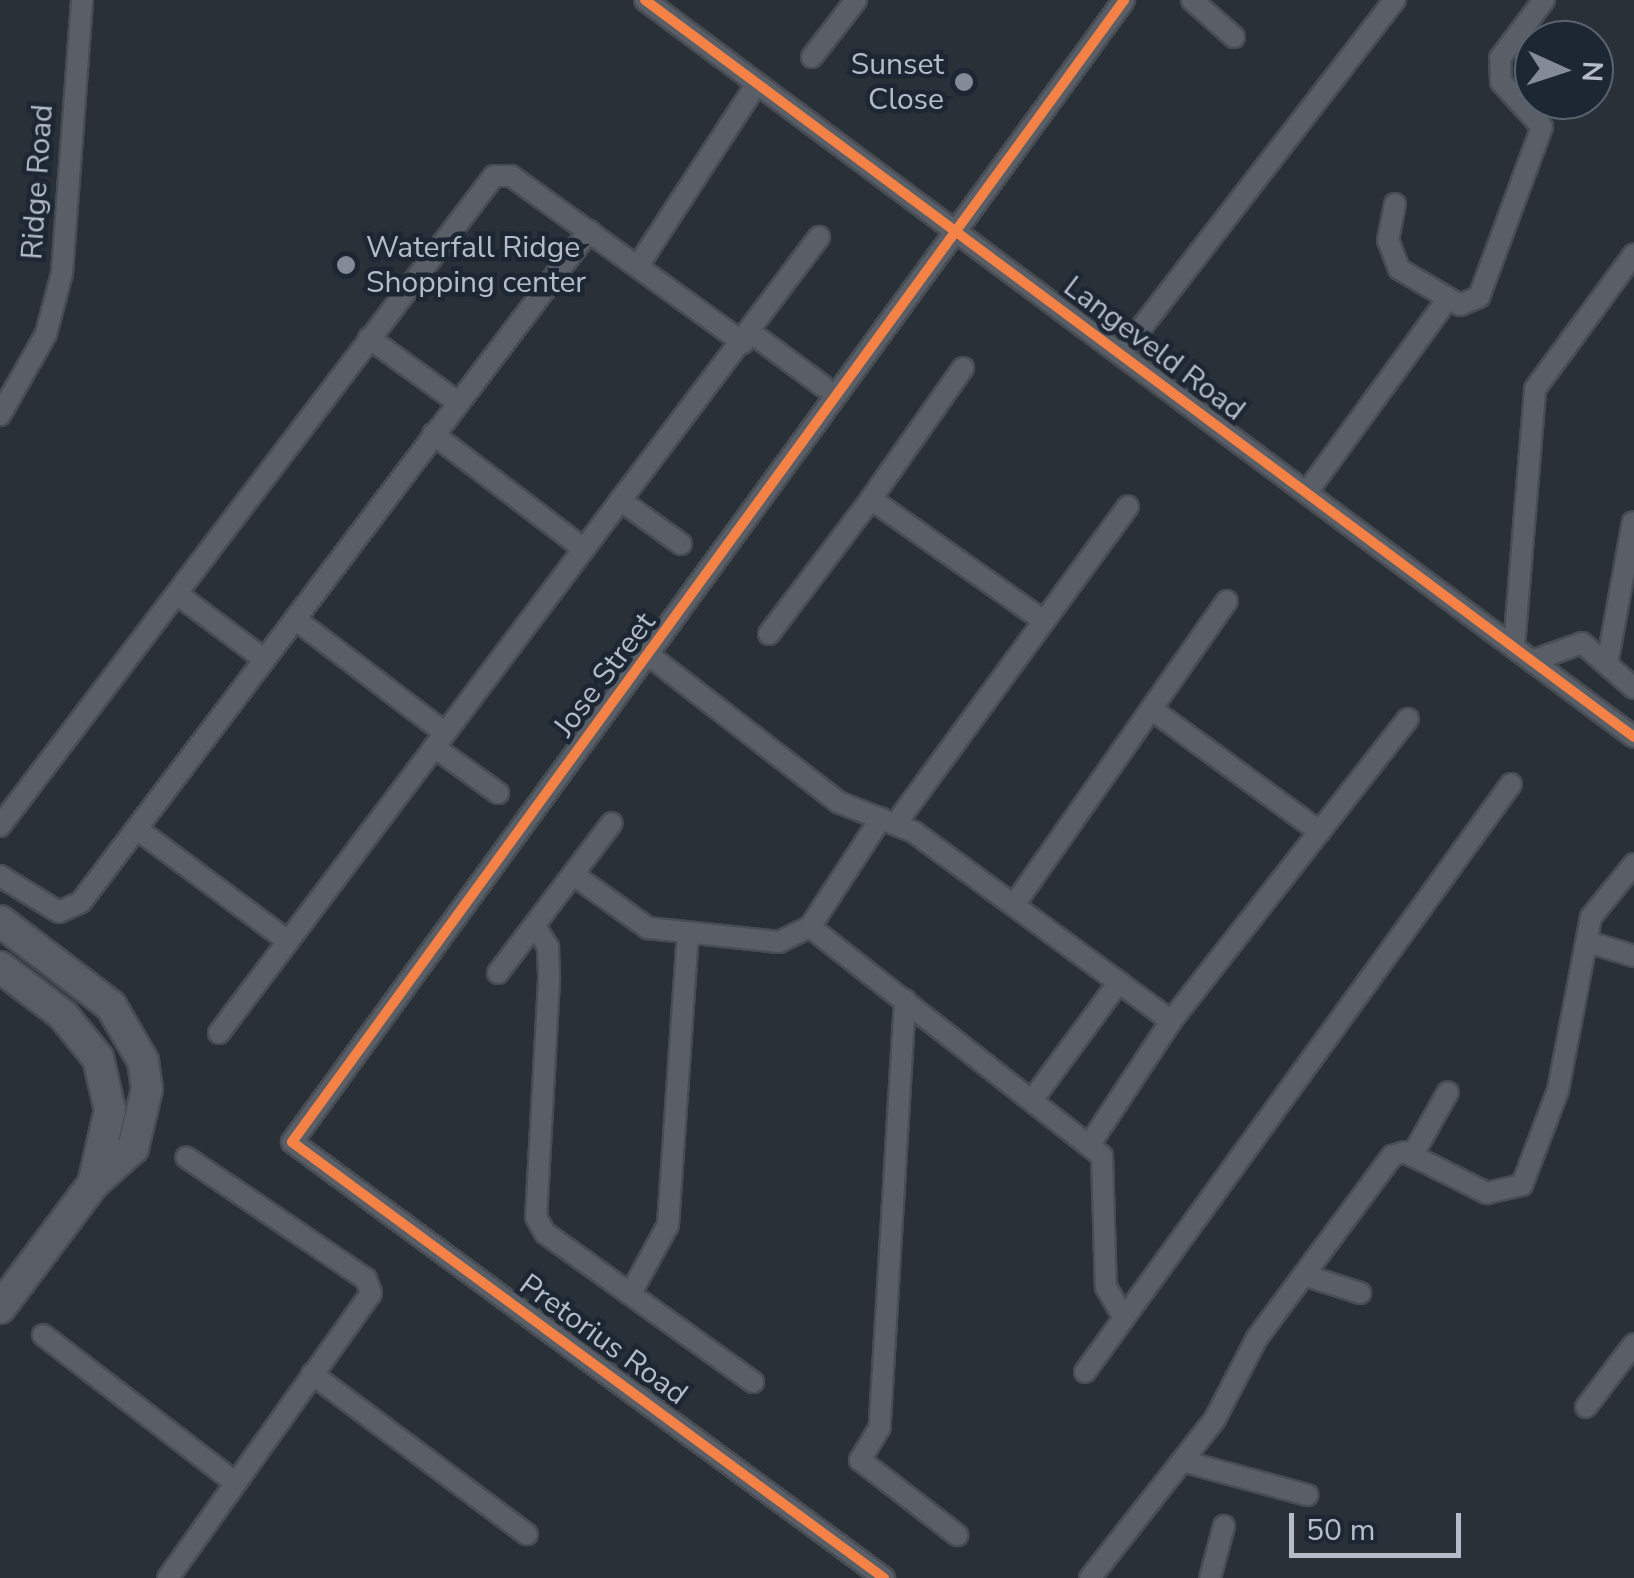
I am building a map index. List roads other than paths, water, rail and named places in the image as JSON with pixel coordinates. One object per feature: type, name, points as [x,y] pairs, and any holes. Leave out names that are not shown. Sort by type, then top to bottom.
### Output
[{"type":"street","name":"Ridge Road","points":[[0,415],[46,334],[62,273],[82,0]]},
{"type":"street","name":"Langeveld Road","points":[[645,0],[754,88],[1121,354],[1634,737]]},
{"type":"street","points":[[812,57],[856,0]]},
{"type":"street","name":"Jose Street","points":[[292,1142],[959,238],[1124,0]]},
{"type":"street","points":[[1192,0],[1234,37]]},
{"type":"street","points":[[1121,354],[1394,0]]},
{"type":"street","points":[[1395,204],[1392,260],[1447,300],[1479,298],[1542,135],[1538,115],[1501,82],[1500,67],[1544,0]]},
{"type":"street","points":[[638,266],[754,88]]},
{"type":"street","points":[[0,826],[494,176],[506,174],[746,338],[824,386]]},
{"type":"street","points":[[0,876],[51,910],[73,910],[589,231]]},
{"type":"street","points":[[219,1033],[746,338],[818,237]]},
{"type":"street","points":[[1514,647],[1534,389],[1634,254]]},
{"type":"street","points":[[1307,492],[1447,300]]},
{"type":"street","points":[[369,338],[456,402]]},
{"type":"street","points":[[769,634],[963,368]]},
{"type":"street","points":[[433,434],[584,548]]},
{"type":"street","points":[[870,498],[1040,620]]},
{"type":"street","points":[[620,500],[681,544]]},
{"type":"street","points":[[574,876],[648,928],[779,942],[810,927],[1128,506]]},
{"type":"street","points":[[1608,659],[1634,522]]},
{"type":"street","points":[[177,594],[264,659]]},
{"type":"street","points":[[1014,905],[1227,602]]},
{"type":"street","points":[[295,618],[498,794]]},
{"type":"street","points":[[1532,661],[1570,642],[1608,659],[1634,688]]},
{"type":"street","points":[[650,656],[838,802],[889,820],[1014,905],[1171,1021]]},
{"type":"street","points":[[1154,711],[1320,832]]},
{"type":"street","points":[[1090,1144],[1171,1021],[1408,719]]},
{"type":"street","points":[[1085,1372],[1122,1315],[1511,784]]},
{"type":"street","points":[[498,972],[612,823]]},
{"type":"street","points":[[138,829],[288,941]]},
{"type":"street","points":[[1090,1578],[1182,1461],[1304,1275],[1392,1156],[1412,1156],[1470,1188],[1508,1194],[1522,1185],[1558,1090],[1597,906],[1634,864]]},
{"type":"street","points":[[0,921],[111,1006],[143,1061],[145,1108],[134,1148],[93,1184],[0,1308]]},
{"type":"street","points":[[535,926],[548,947],[550,980],[536,1217],[545,1234],[632,1291],[753,1382]]},
{"type":"street","points":[[810,927],[1090,1144],[1109,1171],[1106,1287],[1122,1315]]},
{"type":"street","points":[[632,1291],[668,1225],[688,934]]},
{"type":"street","points":[[1588,942],[1634,956]]},
{"type":"street","points":[[0,968],[63,1016],[98,1058],[110,1110],[93,1184]]},
{"type":"street","points":[[1033,1099],[1118,982]]},
{"type":"street","points":[[905,1000],[880,1427],[860,1460],[957,1535]]},
{"type":"street","points":[[1412,1156],[1448,1092]]},
{"type":"street","name":"Pretorius Road","points":[[292,1142],[884,1578]]},
{"type":"street","points":[[168,1578],[312,1374],[366,1308],[370,1286],[186,1157]]},
{"type":"street","points":[[1304,1275],[1360,1294]]},
{"type":"street","points":[[43,1335],[236,1482]]},
{"type":"street","points":[[1586,1407],[1634,1344]]},
{"type":"street","points":[[312,1374],[527,1534]]},
{"type":"street","points":[[1182,1461],[1307,1495]]},
{"type":"street","points":[[1210,1578],[1224,1526]]},
{"type":"place","name":"Sunset Close","points":[[964,82]]},
{"type":"place","name":"Waterfall Ridge Shopping center","points":[[346,265]]}]
